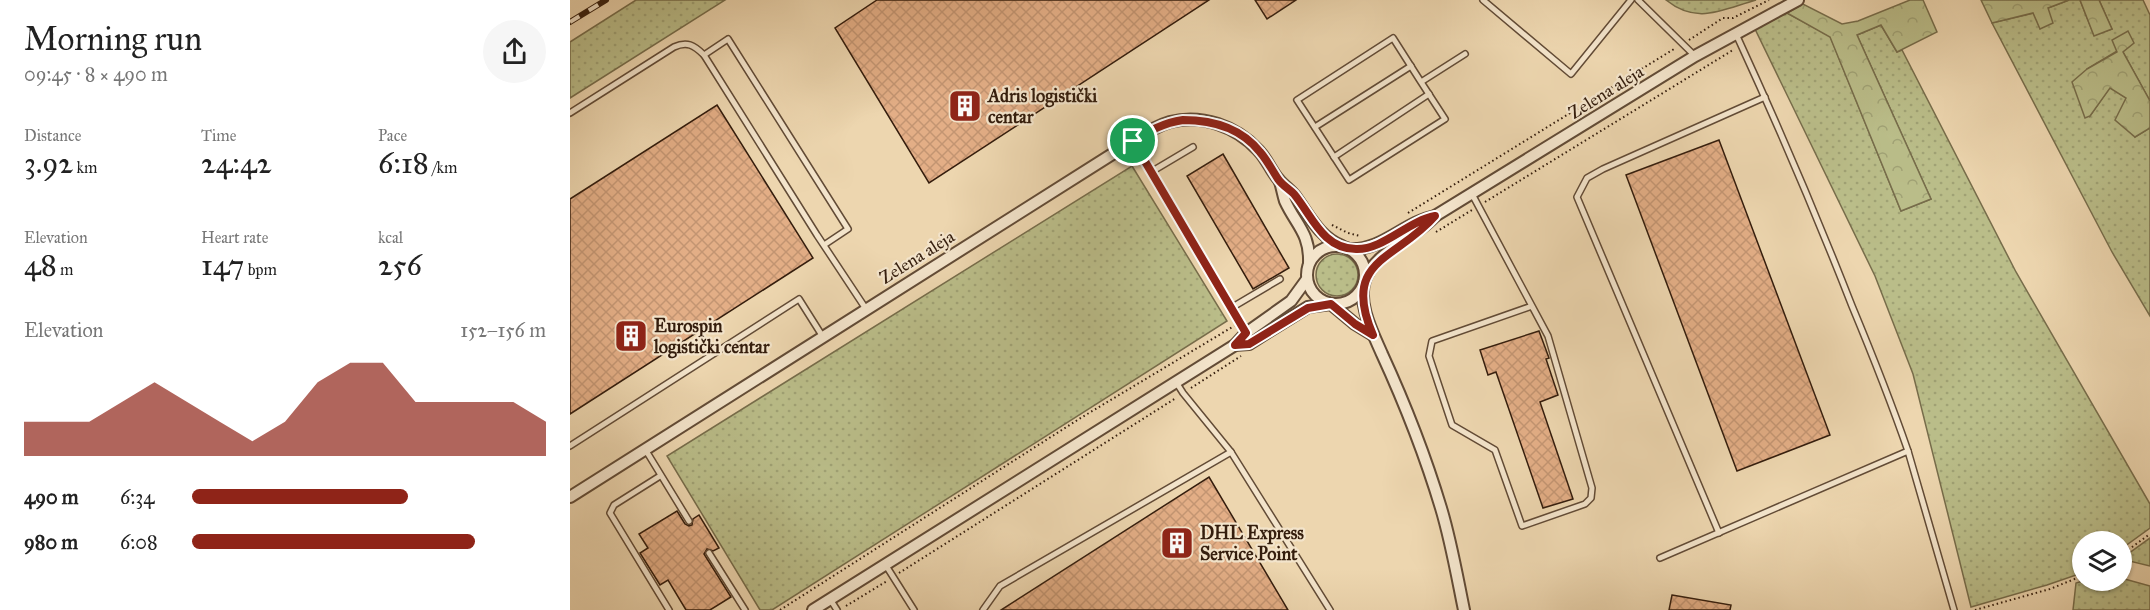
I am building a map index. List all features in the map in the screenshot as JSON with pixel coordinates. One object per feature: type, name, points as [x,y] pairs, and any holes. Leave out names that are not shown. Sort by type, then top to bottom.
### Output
[{"type":"street","name":"Zelena aleja","points":[[1309,263],[1313,256],[1322,249],[1334,246],[1365,249],[1423,219],[1435,216],[1695,56],[1798,0]]},
{"type":"street","name":"Zelena aleja","points":[[570,497],[1133,141],[1169,122],[1197,120],[1234,130],[1260,151],[1280,182],[1293,193],[1317,228],[1329,240],[1361,259],[1365,274],[1364,282],[1362,289],[1352,300],[1346,303],[1308,308],[1249,344],[1235,345]]},
{"type":"street","name":"Zelena aleja","points":[[813,610],[1235,345],[1246,333],[1291,301],[1307,279],[1309,250],[1305,237],[1285,200],[1280,182]]},
{"type":"street","name":"Zelena aleja","points":[[1364,282],[1375,265],[1425,228],[1435,216]]},
{"type":"street","points":[[1307,279],[1313,293],[1373,335]]},
{"type":"street","points":[[1364,282],[1367,316],[1373,335],[1420,444],[1442,510],[1464,610]]},
{"type":"lane","points":[[1483,0],[1571,74],[1631,0]]},
{"type":"lane","points":[[1638,0],[1695,56]]},
{"type":"lane","points":[[1737,32],[1829,248],[1894,409],[1954,610]]},
{"type":"lane","points":[[1393,38],[1411,66],[1445,118],[1349,180],[1297,100],[1393,38]]},
{"type":"lane","points":[[704,55],[728,39],[735,49],[848,230],[824,245]]},
{"type":"lane","points":[[570,114],[674,47],[683,43],[690,44],[704,55],[866,309]]},
{"type":"lane","points":[[1421,82],[1465,54]]},
{"type":"lane","points":[[1315,127],[1411,66]]},
{"type":"lane","points":[[1334,157],[1429,94]]},
{"type":"lane","points":[[1719,533],[1577,197],[1587,178],[1603,169],[1765,97]]},
{"type":"lane","points":[[1133,141],[1246,333]]},
{"type":"lane","points":[[1151,172],[1193,147]]},
{"type":"lane","points":[[1472,194],[1479,206],[1548,336],[1592,488],[1591,498],[1585,504],[1522,526],[1495,450],[1452,425],[1429,356],[1432,341],[1532,306]]},
{"type":"lane","points":[[1231,308],[1281,279]]},
{"type":"lane","points":[[570,446],[799,299],[823,337]]},
{"type":"lane","points":[[1176,382],[1231,452],[1330,610]]},
{"type":"lane","points":[[645,449],[689,521]]},
{"type":"lane","points":[[1660,558],[1908,451]]},
{"type":"lane","points":[[983,610],[1000,586],[1231,452]]},
{"type":"lane","points":[[660,476],[614,505],[610,513],[669,610]]},
{"type":"lane","points":[[709,553],[742,609]]},
{"type":"lane","points":[[885,564],[914,610]]},
{"type":"lane","points":[[830,599],[838,610]]},
{"type":"path","points":[[1409,212],[1722,18],[1733,18],[1769,0]]},
{"type":"path","points":[[1733,18],[1737,32]]},
{"type":"path","points":[[1429,237],[1741,45]]},
{"type":"path","points":[[1317,228],[1326,223],[1360,236]]},
{"type":"path","points":[[780,610],[1079,419],[1239,323]]},
{"type":"path","points":[[838,610],[1243,355]]},
{"type":"path","points":[[2132,547],[2150,534]]},
{"type":"path","points":[[1975,610],[2050,589],[2072,580]]},
{"type":"green space","points":[[636,0],[725,0],[570,98],[570,42]]},
{"type":"green space","points":[[1666,0],[1756,0],[1720,11],[1699,14],[1677,8]]},
{"type":"green space","points":[[1910,0],[1923,0],[1937,32],[1897,52],[1881,25],[1857,35],[1931,199],[1901,211],[1830,37],[1787,13],[1803,4],[1842,24],[1858,21]]},
{"type":"green space","points":[[1981,0],[2069,0],[2048,8],[2053,23],[2040,29],[2033,13],[1992,23]]},
{"type":"green space","points":[[2069,0],[2080,0],[2094,35],[2112,29],[2099,0],[2143,0],[2150,15],[2150,101],[2123,52],[2117,51],[2087,69],[2090,116],[2110,87],[2126,98],[2135,137],[2150,128],[2150,316],[2112,252],[1992,23],[2034,13],[2040,28],[2048,8]]},
{"type":"green space","points":[[2080,0],[2099,0],[2112,29],[2094,36]]},
{"type":"green space","points":[[1787,13],[1830,36],[1901,211],[1931,199],[1857,35],[1881,25],[1897,52],[1902,50],[2016,272],[2150,504],[2150,528],[2132,541],[2132,531],[2072,531],[2072,576],[1971,607],[1913,374],[1875,276],[1755,29]]},
{"type":"green space","points":[[2128,31],[2134,43],[2123,52],[2150,101],[2150,128],[2135,137],[2115,120],[2126,98],[2110,88],[2090,116],[2085,118],[2072,82],[2087,69],[2117,52],[2112,40]]},
{"type":"green space","points":[[1132,166],[1227,321],[772,610],[760,610],[667,456]]},
{"type":"green space","points":[[1337,254],[1352,260],[1358,275],[1352,290],[1337,296],[1322,290],[1316,275],[1322,260]]},
{"type":"green space","points":[[2150,538],[2150,566],[2132,562],[2132,551]]},
{"type":"green space","points":[[2132,581],[2150,586],[2150,610],[2073,610],[2075,591],[2132,591]]},
{"type":"building","name":"Adris logistički centar","points":[[877,0],[1209,0],[929,183],[835,28]]},
{"type":"building","points":[[1255,0],[1296,0],[1267,19]]},
{"type":"building","name":"Eurospin logistički centar","points":[[717,105],[813,258],[570,414],[570,199]]},
{"type":"building","points":[[1719,140],[1830,435],[1737,471],[1626,175]]},
{"type":"building","points":[[1223,154],[1289,268],[1253,289],[1187,176]]},
{"type":"building","points":[[1539,331],[1549,358],[1546,359],[1558,395],[1540,402],[1573,499],[1543,508],[1496,372],[1488,375],[1480,350]]},
{"type":"building","name":"DHL Express Service Point","points":[[1209,477],[1288,610],[1001,610]]},
{"type":"building","points":[[677,511],[685,524],[689,526],[699,515],[719,548],[713,551],[707,549],[704,554],[731,597],[710,610],[686,610],[668,580],[660,585],[640,553],[648,548],[639,534]]},
{"type":"building","points":[[1672,595],[1731,605],[1730,610],[1669,610]]},
{"type":"railway","points":[[570,22],[606,0]]},
{"type":"place","name":"Adris logistički centar","points":[[965,106]]},
{"type":"place","name":"Eurospin logistički centar","points":[[631,336]]},
{"type":"place","name":"DHL Express Service Point","points":[[1177,543]]},
{"type":"route","points":[[1183,120],[1210,122],[1234,130],[1260,151],[1280,182],[1293,193],[1317,228],[1329,240],[1349,249],[1365,249],[1423,219],[1435,216],[1425,228],[1385,256],[1367,276],[1364,282],[1364,301],[1373,335],[1355,324],[1331,304],[1321,304],[1308,308],[1249,344],[1235,345],[1246,333],[1133,141],[1154,128],[1183,120]]}]
